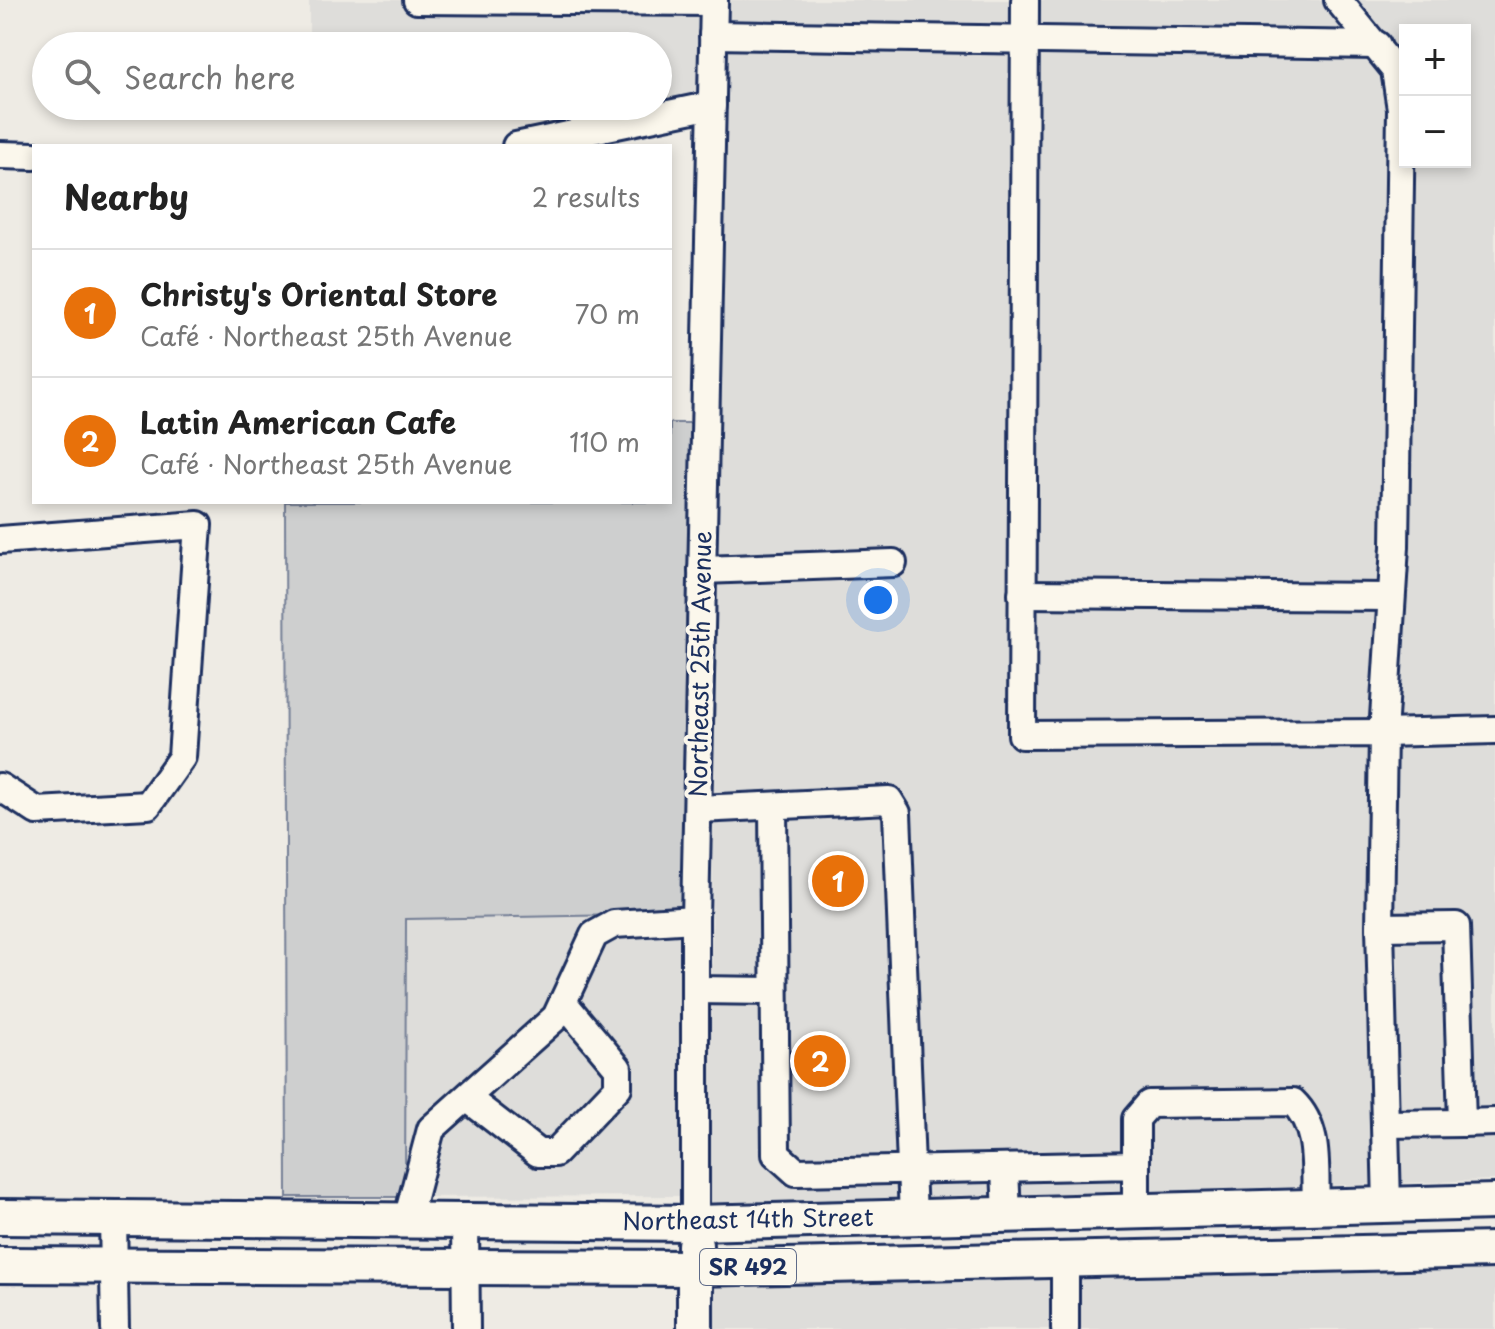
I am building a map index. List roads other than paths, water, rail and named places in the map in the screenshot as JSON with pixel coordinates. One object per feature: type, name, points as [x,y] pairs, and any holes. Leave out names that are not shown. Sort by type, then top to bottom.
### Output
[{"type":"main road","name":"Northeast 14th Street","points":[[0,1217],[695,1223],[1495,1202]]},
{"type":"main road","points":[[1387,1205],[1387,1253]]},
{"type":"main road","name":"Northeast 25th Avenue","points":[[695,1223],[695,1329]]},
{"type":"main road","name":"Northeast 14th Street","points":[[0,1265],[695,1268],[1495,1250]]},
{"type":"street","points":[[417,0],[714,1]]},
{"type":"street","points":[[1025,0],[1022,735],[1495,730]]},
{"type":"street","points":[[1338,0],[1395,70],[1401,109],[1391,597],[1383,733],[1380,927],[1387,1205]]},
{"type":"street","name":"Northeast 25th Avenue","points":[[695,1223],[695,919],[714,1]]},
{"type":"street","points":[[713,35],[1377,45]]},
{"type":"street","points":[[672,113],[712,105]]},
{"type":"street","points":[[526,144],[640,120]]},
{"type":"street","points":[[0,155],[32,156]]},
{"type":"street","points":[[0,540],[198,514],[182,757],[148,805],[37,811],[0,787]]},
{"type":"street","points":[[702,570],[893,563]]},
{"type":"street","points":[[1022,594],[1391,597]]},
{"type":"street","points":[[698,809],[889,800],[897,813],[913,1217]]},
{"type":"street","points":[[773,806],[776,1154],[796,1172],[1136,1165]]},
{"type":"street","points":[[407,1220],[431,1129],[556,1017],[594,935],[614,924],[695,919]]},
{"type":"street","points":[[1380,927],[1456,926],[1462,1123]]},
{"type":"street","points":[[695,990],[774,991]]},
{"type":"street","points":[[467,1098],[538,1153],[555,1153],[618,1087],[618,1068],[563,1002]]},
{"type":"street","points":[[1136,1211],[1136,1119],[1149,1104],[1293,1102],[1305,1113],[1313,1134],[1316,1206]]},
{"type":"street","points":[[1385,1124],[1495,1122]]},
{"type":"street","points":[[1005,1169],[1007,1214]]},
{"type":"street","points":[[113,1218],[115,1329]]},
{"type":"street","points":[[465,1221],[466,1329]]},
{"type":"street","points":[[1065,1262],[1065,1329]]},
{"type":"place","name":"Christy's Oriental Store","points":[[838,881]]},
{"type":"place","name":"Latin American Cafe","points":[[820,1061]]}]
